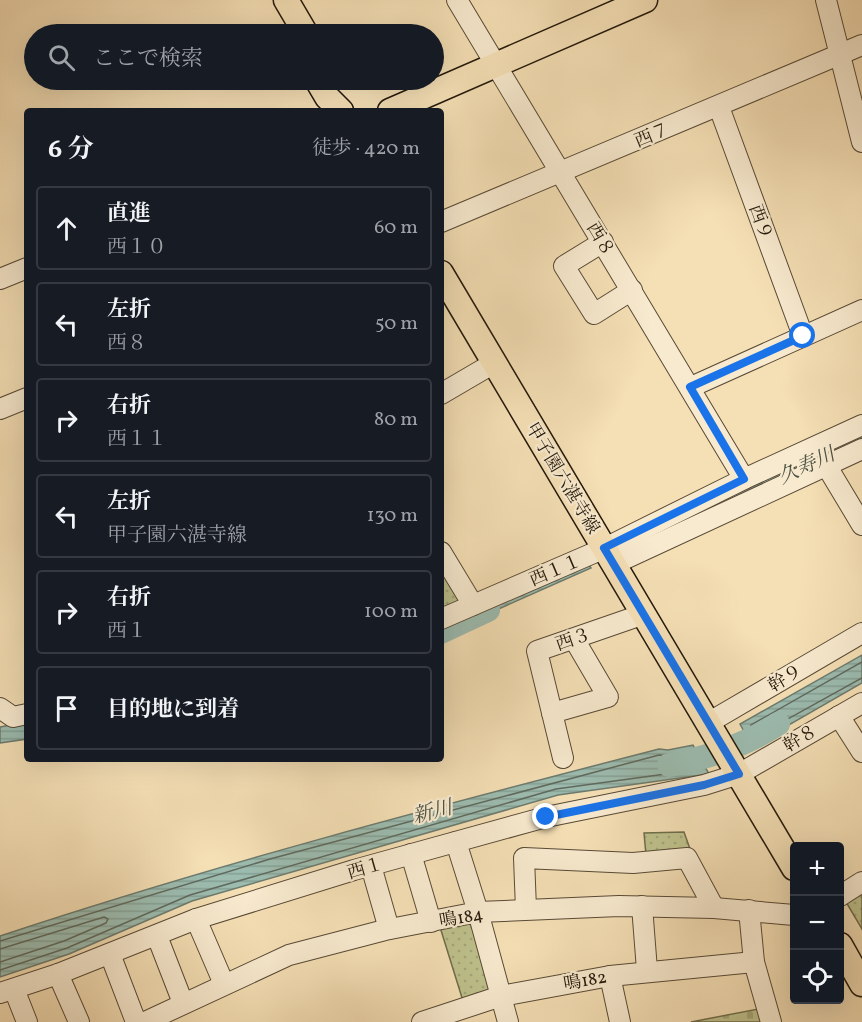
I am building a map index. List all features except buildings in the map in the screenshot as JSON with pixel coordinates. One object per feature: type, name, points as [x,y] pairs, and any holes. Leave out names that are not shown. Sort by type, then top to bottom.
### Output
[{"type":"main road","points":[[272,0],[285,24]]},
{"type":"main road","points":[[286,0],[300,24]]},
{"type":"main road","points":[[444,87],[645,0]]},
{"type":"main road","points":[[323,90],[337,108]]},
{"type":"main road","points":[[337,90],[346,108]]},
{"type":"main road","points":[[397,108],[437,90]]},
{"type":"main road","name":"甲子園六湛寺線","points":[[444,278],[790,860]]},
{"type":"main road","points":[[843,950],[862,984]]},
{"type":"street","name":"西８","points":[[457,0],[744,479]]},
{"type":"street","points":[[826,0],[862,142]]},
{"type":"street","name":"西７","points":[[444,221],[862,45]]},
{"type":"street","name":"西９","points":[[719,107],[803,336]]},
{"type":"street","points":[[603,242],[564,266],[594,314],[632,290]]},
{"type":"street","points":[[0,279],[24,269]]},
{"type":"street","points":[[690,387],[862,310]]},
{"type":"street","points":[[444,392],[494,363]]},
{"type":"street","points":[[0,409],[24,399]]},
{"type":"street","name":"西１１","points":[[444,618],[472,605],[609,556],[744,479],[862,425]]},
{"type":"street","points":[[609,556],[862,449]]},
{"type":"street","points":[[826,465],[862,525]]},
{"type":"street","points":[[444,557],[472,605]]},
{"type":"street","name":"西３","points":[[563,758],[537,651],[644,614]]},
{"type":"street","name":"幹９","points":[[711,728],[862,633]]},
{"type":"street","points":[[552,713],[608,697],[574,639]]},
{"type":"street","name":"幹８","points":[[736,769],[862,703]]},
{"type":"street","points":[[0,709],[13,717],[24,715]]},
{"type":"street","points":[[839,716],[862,752]]},
{"type":"street","name":"西１","points":[[7,991],[58,974],[196,919],[411,854],[546,817],[704,785],[736,769]]},
{"type":"street","points":[[456,842],[508,1022]]},
{"type":"street","points":[[411,854],[431,922]]},
{"type":"street","points":[[526,909],[524,858],[633,863],[687,858],[714,908]]},
{"type":"street","points":[[371,866],[389,929]]},
{"type":"street","points":[[844,893],[862,882]]},
{"type":"street","points":[[642,906],[648,970]]},
{"type":"street","name":"鳴184","points":[[145,1022],[289,955],[389,929],[478,912],[642,906],[714,908],[790,914]]},
{"type":"street","points":[[749,910],[754,962],[771,1022]]},
{"type":"street","points":[[196,919],[224,984]]},
{"type":"street","points":[[157,936],[183,1003]]},
{"type":"street","points":[[110,954],[136,1022]]},
{"type":"street","name":"鳴182","points":[[422,1022],[501,996],[610,976],[648,970],[754,962]]},
{"type":"street","points":[[58,974],[79,1022]]},
{"type":"street","points":[[610,976],[620,1022]]},
{"type":"street","points":[[7,991],[27,1022]]},
{"type":"green space","points":[[444,573],[459,598],[456,604],[444,610]]},
{"type":"green space","points":[[684,832],[690,849],[646,855],[644,833]]},
{"type":"green space","points":[[862,892],[862,929],[846,902]]},
{"type":"green space","points":[[461,923],[471,924],[492,985],[488,992],[463,1001],[440,927]]},
{"type":"green space","points":[[758,1009],[762,1022],[691,1022]]},
{"type":"water","points":[[862,436],[862,443],[622,554],[618,547]]},
{"type":"water","points":[[587,562],[591,568],[460,626],[457,621]]},
{"type":"water","points":[[862,655],[862,683],[752,746],[740,724]]},
{"type":"water","points":[[24,723],[24,739],[0,743],[0,727]]},
{"type":"water","points":[[693,745],[709,774],[558,795],[192,901],[69,954],[0,977],[0,936],[163,884],[328,837],[659,749],[668,750]]},
{"type":"waterway","name":"久寿川","points":[[444,631],[488,610]]},
{"type":"waterway","name":"新川","points":[[669,765],[726,750],[778,724]]},
{"type":"route","points":[[546,817],[704,785],[739,774],[604,548],[744,479],[690,387],[803,336]]}]
